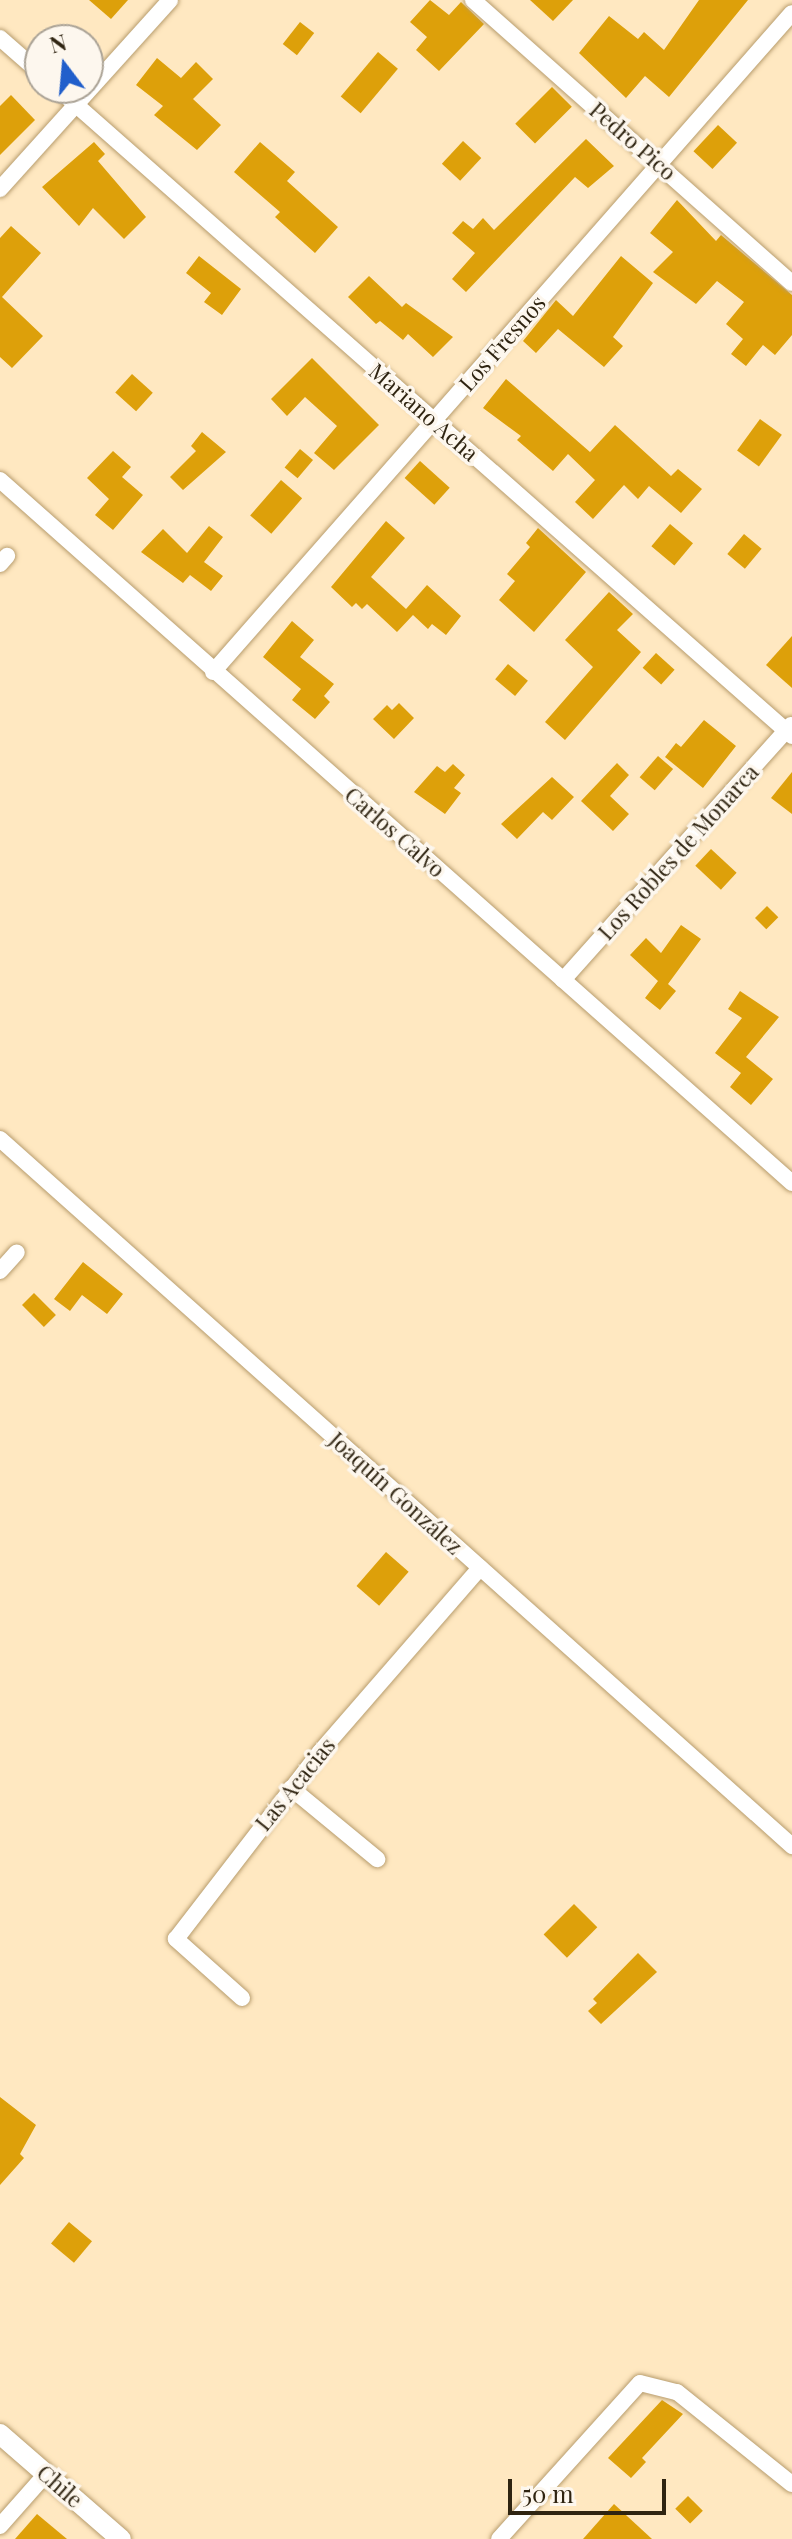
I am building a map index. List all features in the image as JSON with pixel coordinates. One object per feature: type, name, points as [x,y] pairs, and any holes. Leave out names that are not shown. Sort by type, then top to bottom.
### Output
[{"type":"street","points":[[0,189],[170,0]]},
{"type":"street","name":"Pedro Pico","points":[[473,0],[792,283]]},
{"type":"street","name":"Los Fresnos","points":[[213,672],[792,13]]},
{"type":"street","points":[[0,38],[24,59]]},
{"type":"street","name":"Mariano Acha","points":[[75,105],[790,730]]},
{"type":"street","name":"Carlos Calvo","points":[[0,480],[792,1183]]},
{"type":"street","name":"Los Robles de Monarca","points":[[563,980],[790,730]]},
{"type":"street","name":"Joaquín González","points":[[0,1139],[792,1846]]},
{"type":"street","points":[[0,1271],[17,1252]]},
{"type":"street","name":"Las Acacias","points":[[242,1998],[176,1939],[291,1788],[480,1568]]},
{"type":"street","points":[[291,1788],[377,1859]]},
{"type":"street","points":[[499,2539],[640,2383],[677,2392],[792,2484]]},
{"type":"street","name":"Chile","points":[[0,2434],[121,2539]]},
{"type":"street","points":[[0,2526],[46,2474]]},
{"type":"building","points":[[89,0],[128,0],[111,19]]},
{"type":"building","points":[[430,0],[449,15],[461,2],[484,24],[439,71],[416,50],[427,37],[410,22]]},
{"type":"building","points":[[530,0],[573,0],[553,21]]},
{"type":"building","points":[[699,0],[748,0],[669,97],[645,76],[626,98],[579,53],[609,16],[638,39],[644,32],[664,50]]},
{"type":"building","points":[[300,22],[314,33],[297,55],[283,44]]},
{"type":"building","points":[[378,52],[398,69],[361,113],[341,96]]},
{"type":"building","points":[[157,58],[181,78],[196,62],[213,79],[193,99],[221,125],[197,150],[154,115],[163,106],[136,85]]},
{"type":"building","points":[[552,87],[572,107],[535,144],[515,124]]},
{"type":"building","points":[[11,95],[35,120],[0,155],[0,106]]},
{"type":"building","points":[[718,125],[737,143],[712,169],[693,151]]},
{"type":"building","points":[[586,139],[614,166],[588,188],[575,177],[466,292],[452,279],[475,253],[452,233],[463,221],[473,229],[483,218],[494,230]]},
{"type":"building","points":[[463,141],[481,158],[460,181],[442,164]]},
{"type":"building","points":[[94,142],[105,154],[98,161],[146,217],[124,239],[93,208],[79,226],[42,187]]},
{"type":"building","points":[[260,142],[295,172],[287,181],[338,227],[315,253],[275,217],[280,212],[234,172]]},
{"type":"building","points":[[677,200],[716,241],[721,235],[792,295],[792,335],[775,355],[763,345],[746,366],[731,354],[743,339],[726,324],[744,302],[717,281],[696,304],[653,272],[673,252],[650,233]]},
{"type":"building","points":[[11,226],[41,253],[2,297],[43,336],[12,368],[0,357],[0,238]]},
{"type":"building","points":[[199,256],[241,289],[222,315],[204,302],[211,293],[186,273]]},
{"type":"building","points":[[621,256],[653,283],[613,337],[623,346],[604,367],[558,329],[536,353],[523,341],[556,300],[573,316]]},
{"type":"building","points":[[369,276],[402,307],[406,303],[453,337],[433,357],[408,334],[403,340],[380,321],[376,324],[348,297]]},
{"type":"building","points":[[312,358],[379,425],[334,470],[314,453],[337,426],[305,397],[287,416],[271,399]]},
{"type":"building","points":[[132,374],[153,393],[136,411],[115,393]]},
{"type":"building","points":[[506,379],[590,452],[615,425],[671,476],[678,469],[702,489],[681,513],[649,486],[638,499],[624,485],[593,519],[575,502],[595,480],[568,454],[553,471],[517,440],[521,436],[483,408]]},
{"type":"building","points":[[760,419],[782,435],[759,466],[737,451]]},
{"type":"building","points":[[202,432],[226,452],[183,490],[170,477],[196,451],[191,446]]},
{"type":"building","points":[[300,449],[313,460],[298,478],[285,467]]},
{"type":"building","points":[[113,451],[131,467],[122,477],[143,495],[113,530],[95,515],[109,499],[87,478]]},
{"type":"building","points":[[420,461],[450,488],[434,505],[405,478]]},
{"type":"building","points":[[281,480],[302,498],[271,534],[250,515]]},
{"type":"building","points":[[386,521],[405,538],[371,577],[406,609],[427,585],[461,616],[446,635],[432,624],[428,629],[413,615],[397,632],[367,604],[362,609],[356,603],[352,607],[331,587]]},
{"type":"building","points":[[670,524],[693,543],[674,565],[651,546]]},
{"type":"building","points":[[209,526],[223,537],[204,562],[223,576],[211,591],[190,575],[183,583],[141,552],[163,529],[187,553]]},
{"type":"building","points":[[538,528],[586,572],[534,632],[499,600],[515,581],[507,574],[530,547],[526,543]]},
{"type":"building","points":[[744,534],[762,549],[745,569],[727,554]]},
{"type":"building","points":[[609,592],[633,614],[617,630],[641,652],[565,740],[545,722],[593,667],[565,640]]},
{"type":"building","points":[[292,621],[314,640],[300,657],[334,684],[324,696],[330,702],[315,719],[292,700],[301,689],[263,657]]},
{"type":"building","points":[[792,636],[792,688],[766,665]]},
{"type":"building","points":[[656,653],[675,670],[661,685],[643,668]]},
{"type":"building","points":[[508,664],[528,681],[515,696],[495,679]]},
{"type":"building","points":[[399,703],[414,718],[394,739],[373,719],[387,705],[392,710]]},
{"type":"building","points":[[704,720],[736,746],[703,788],[665,757],[676,743],[681,747]]},
{"type":"building","points":[[658,756],[673,769],[655,790],[640,777]]},
{"type":"building","points":[[617,763],[629,775],[610,796],[629,814],[613,831],[581,801]]},
{"type":"building","points":[[453,764],[465,775],[454,788],[461,793],[445,814],[414,792],[437,766],[445,772]]},
{"type":"building","points":[[792,772],[792,814],[771,798]]},
{"type":"building","points":[[552,777],[574,797],[552,820],[543,812],[517,839],[501,824]]},
{"type":"building","points":[[711,849],[737,873],[721,890],[695,866]]},
{"type":"building","points":[[767,906],[778,917],[766,929],[755,918]]},
{"type":"building","points":[[681,925],[701,939],[668,984],[676,991],[660,1010],[645,998],[658,981],[630,955],[646,938],[661,953]]},
{"type":"building","points":[[740,991],[779,1017],[746,1057],[773,1079],[751,1105],[730,1087],[741,1073],[715,1053],[742,1018],[728,1009]]},
{"type":"building","points":[[83,1262],[123,1294],[107,1314],[82,1295],[70,1311],[54,1299]]},
{"type":"building","points":[[34,1293],[56,1315],[44,1327],[22,1305]]},
{"type":"building","points":[[386,1552],[409,1572],[379,1606],[356,1586]]},
{"type":"building","points":[[574,1904],[597,1927],[567,1958],[544,1934]]},
{"type":"building","points":[[638,1953],[657,1972],[601,2024],[588,2011],[597,2003],[593,1999]]},
{"type":"building","points":[[0,2097],[36,2125],[20,2154],[24,2158],[0,2185]]},
{"type":"building","points":[[69,2222],[92,2241],[74,2263],[51,2243]]},
{"type":"building","points":[[662,2400],[683,2414],[642,2458],[646,2462],[631,2478],[608,2458]]},
{"type":"building","points":[[688,2496],[703,2511],[690,2524],[675,2509]]},
{"type":"building","points":[[614,2504],[652,2539],[583,2539]]},
{"type":"building","points":[[37,2514],[67,2539],[15,2539]]}]
